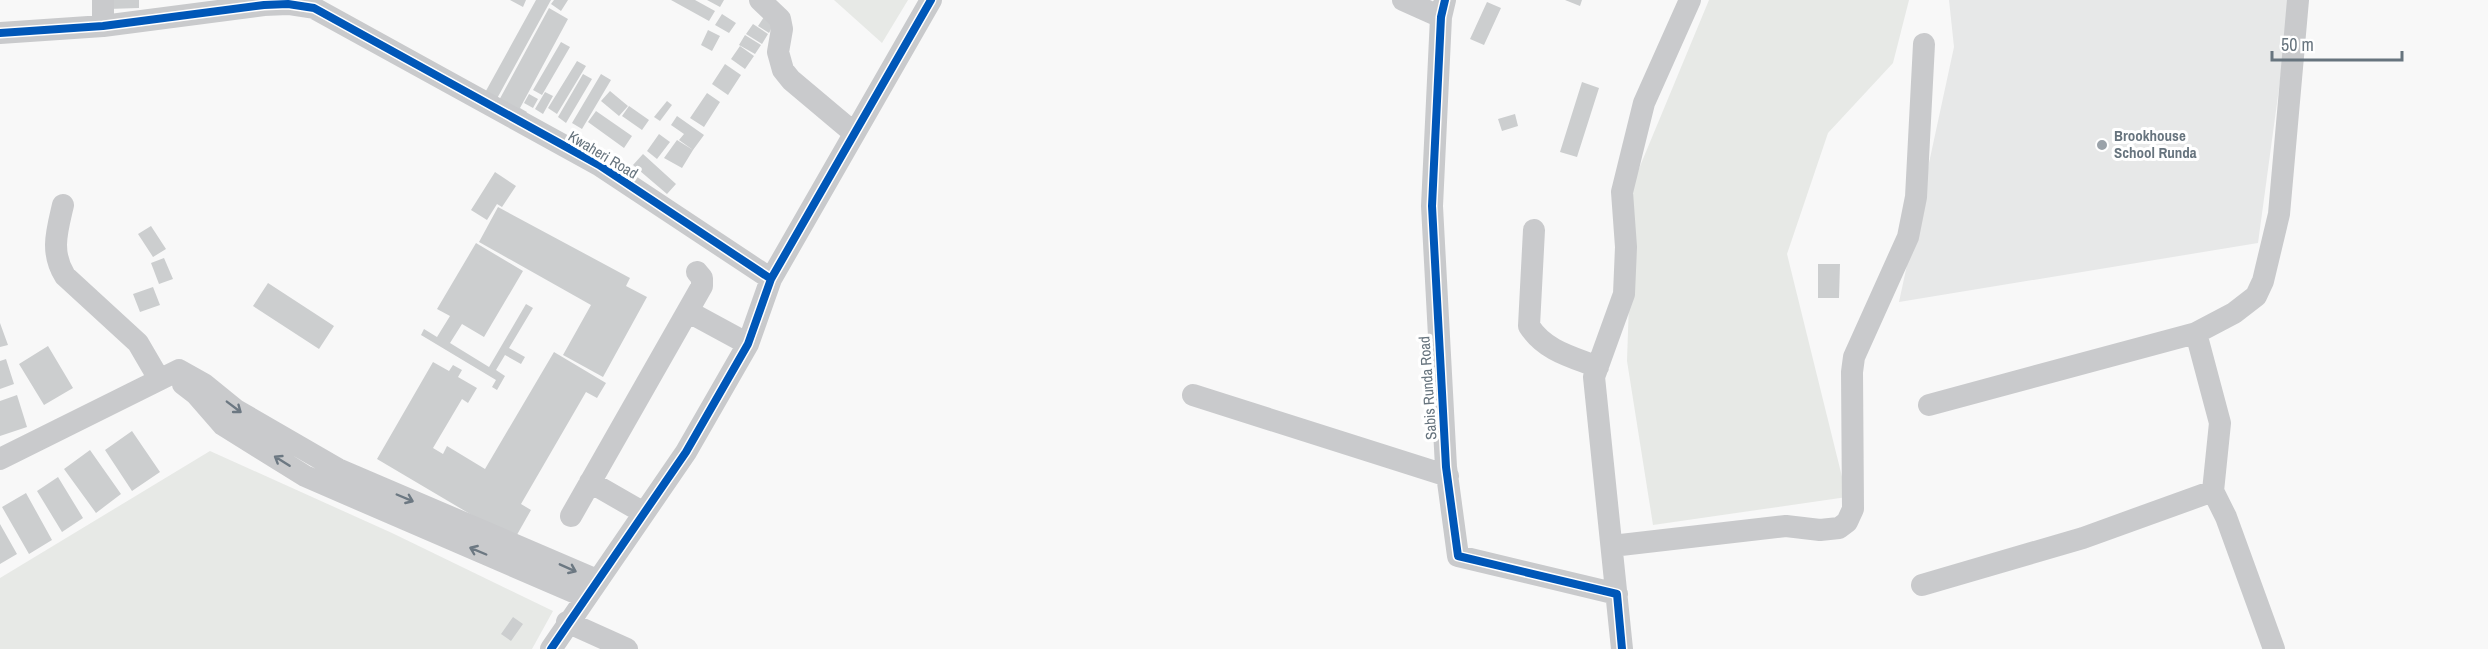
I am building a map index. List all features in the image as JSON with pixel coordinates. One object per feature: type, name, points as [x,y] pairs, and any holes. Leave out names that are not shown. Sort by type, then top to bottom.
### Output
[{"type":"street","points":[[103,0],[103,26]]},
{"type":"street","points":[[760,0],[780,19],[779,60],[790,80],[854,133]]},
{"type":"street","points":[[551,649],[567,622],[686,452],[748,344],[771,279],[931,0]]},
{"type":"street","points":[[1403,0],[1443,9]]},
{"type":"street","points":[[1622,649],[1594,377],[1624,294],[1626,247],[1622,192],[1641,114],[1690,0]]},
{"type":"street","points":[[1929,405],[2196,333],[2234,313],[2256,296],[2264,281],[2279,214],[2298,0]]},
{"type":"street","name":"Kwaheri Road","points":[[0,33],[103,26],[289,2],[314,8],[599,165],[771,279]]},
{"type":"street","name":"Sabis Runda Road","points":[[1443,9],[1432,206],[1448,476],[1458,556],[1617,594]]},
{"type":"street","points":[[1612,546],[1786,526],[1830,529],[1850,518],[1852,509],[1851,372],[1854,357],[1908,237],[1916,197],[1924,44]]},
{"type":"street","points":[[63,205],[55,240],[59,266],[65,276],[138,343],[163,377]]},
{"type":"street","points":[[1534,231],[1530,326],[1537,338],[1550,348],[1598,367]]},
{"type":"street","points":[[571,516],[689,312],[702,286],[702,278],[697,272]]},
{"type":"street","points":[[689,312],[748,344]]},
{"type":"street","points":[[2196,333],[2220,423],[2213,491],[2226,517],[2274,649]]},
{"type":"street","points":[[0,459],[180,370],[204,384],[309,466],[591,589]]},
{"type":"street","points":[[1193,395],[1448,476]]},
{"type":"street","points":[[590,482],[644,513]]},
{"type":"street","points":[[1923,585],[2083,538],[2213,491]]},
{"type":"street","points":[[567,622],[627,649]]},
{"type":"shaded area","points":[[834,0],[908,0],[882,43]]},
{"type":"shaded area","points":[[1709,0],[1909,0],[1893,63],[1828,133],[1787,254],[1847,497],[1653,525],[1627,361],[1633,183]]},
{"type":"shaded area","name":"Brookhouse School Runda","points":[[1949,0],[2291,0],[2258,243],[1899,302],[1954,47]]},
{"type":"shaded area","points":[[210,451],[392,533],[553,611],[532,649],[0,649],[0,578]]},
{"type":"building","points":[[108,0],[139,0],[139,8],[108,9]]},
{"type":"building","points":[[510,0],[526,0],[523,7]]},
{"type":"building","points":[[536,0],[551,0],[494,104],[482,98]]},
{"type":"building","points":[[554,0],[568,0],[561,11],[551,4]]},
{"type":"building","points":[[671,0],[695,0],[715,11],[709,21]]},
{"type":"building","points":[[707,0],[724,0],[720,7]]},
{"type":"building","points":[[1565,0],[1582,0],[1580,6]]},
{"type":"building","points":[[1487,2],[1501,8],[1484,45],[1470,39]]},
{"type":"building","points":[[549,8],[568,19],[520,108],[527,112],[522,119],[497,104]]},
{"type":"building","points":[[722,14],[736,23],[729,33],[715,25]]},
{"type":"building","points":[[764,17],[774,24],[769,33],[758,26]]},
{"type":"building","points":[[753,24],[768,34],[762,44],[746,34]]},
{"type":"building","points":[[708,30],[720,36],[712,51],[701,45]]},
{"type":"building","points":[[745,35],[761,45],[755,54],[739,45]]},
{"type":"building","points":[[561,42],[570,47],[542,95],[533,90]]},
{"type":"building","points":[[740,46],[754,56],[745,69],[731,59]]},
{"type":"building","points":[[577,61],[586,66],[557,114],[548,108]]},
{"type":"building","points":[[725,64],[741,75],[728,95],[712,84]]},
{"type":"building","points":[[583,74],[592,79],[566,123],[558,117]]},
{"type":"building","points":[[601,74],[611,80],[582,129],[572,123]]},
{"type":"building","points":[[1582,82],[1599,88],[1577,157],[1560,152]]},
{"type":"building","points":[[610,91],[628,106],[619,116],[601,101]]},
{"type":"building","points":[[545,92],[553,96],[543,114],[535,109]]},
{"type":"building","points":[[707,93],[720,102],[704,127],[690,118]]},
{"type":"building","points":[[529,94],[538,99],[533,108],[524,103]]},
{"type":"building","points":[[667,101],[672,105],[660,121],[654,117]]},
{"type":"building","points":[[629,106],[649,120],[642,130],[622,116]]},
{"type":"building","points":[[596,111],[632,136],[624,148],[588,122]]},
{"type":"building","points":[[1515,114],[1518,126],[1502,131],[1498,119]]},
{"type":"building","points":[[677,116],[704,135],[693,150],[679,140],[684,134],[671,125]]},
{"type":"building","points":[[659,134],[670,142],[657,159],[647,151]]},
{"type":"building","points":[[677,140],[693,150],[682,168],[664,158]]},
{"type":"building","points":[[643,154],[676,184],[667,194],[633,165]]},
{"type":"building","points":[[495,172],[516,186],[502,207],[497,204],[487,220],[471,210]]},
{"type":"building","points":[[498,207],[630,278],[626,286],[647,297],[603,377],[563,355],[591,305],[479,242]]},
{"type":"building","points":[[151,226],[166,249],[153,257],[138,234]]},
{"type":"building","points":[[476,243],[523,271],[484,337],[462,324],[450,343],[489,367],[526,304],[533,308],[509,348],[525,357],[521,364],[505,355],[496,370],[505,376],[497,390],[492,387],[496,380],[421,335],[424,329],[437,337],[450,316],[437,309]]},
{"type":"building","points":[[164,258],[173,279],[159,284],[151,263]]},
{"type":"building","points":[[1818,264],[1840,264],[1839,298],[1818,298]]},
{"type":"building","points":[[268,283],[334,326],[319,349],[253,306]]},
{"type":"building","points":[[153,287],[160,305],[140,312],[133,294]]},
{"type":"building","points":[[0,323],[8,345],[0,347]]},
{"type":"building","points":[[48,346],[73,388],[44,405],[19,364]]},
{"type":"building","points":[[554,352],[606,383],[597,398],[586,392],[521,504],[531,510],[514,540],[377,459],[433,362],[449,371],[453,365],[462,370],[458,377],[477,388],[468,403],[462,399],[433,448],[443,454],[447,446],[485,469]]},
{"type":"building","points":[[6,359],[14,384],[0,389],[0,361]]},
{"type":"building","points":[[17,395],[27,427],[0,436],[0,401]]},
{"type":"building","points":[[132,431],[160,472],[132,491],[105,450]]},
{"type":"building","points":[[90,450],[121,494],[96,513],[64,469]]},
{"type":"building","points":[[58,477],[83,518],[62,532],[37,491]]},
{"type":"building","points":[[26,493],[52,540],[29,554],[2,507]]},
{"type":"building","points":[[0,524],[17,554],[0,564]]},
{"type":"building","points":[[513,617],[523,624],[511,641],[501,634]]},
{"type":"cycle path","points":[[551,649],[686,452],[748,344],[771,279],[931,0]]},
{"type":"cycle path","points":[[1445,0],[1441,17],[1432,206],[1446,467],[1458,556],[1617,594],[1622,649]]},
{"type":"cycle path","points":[[0,33],[103,26],[264,5],[288,4],[314,8],[599,165],[771,279]]},
{"type":"place","name":"Brookhouse School Runda","points":[[2102,145]]}]
